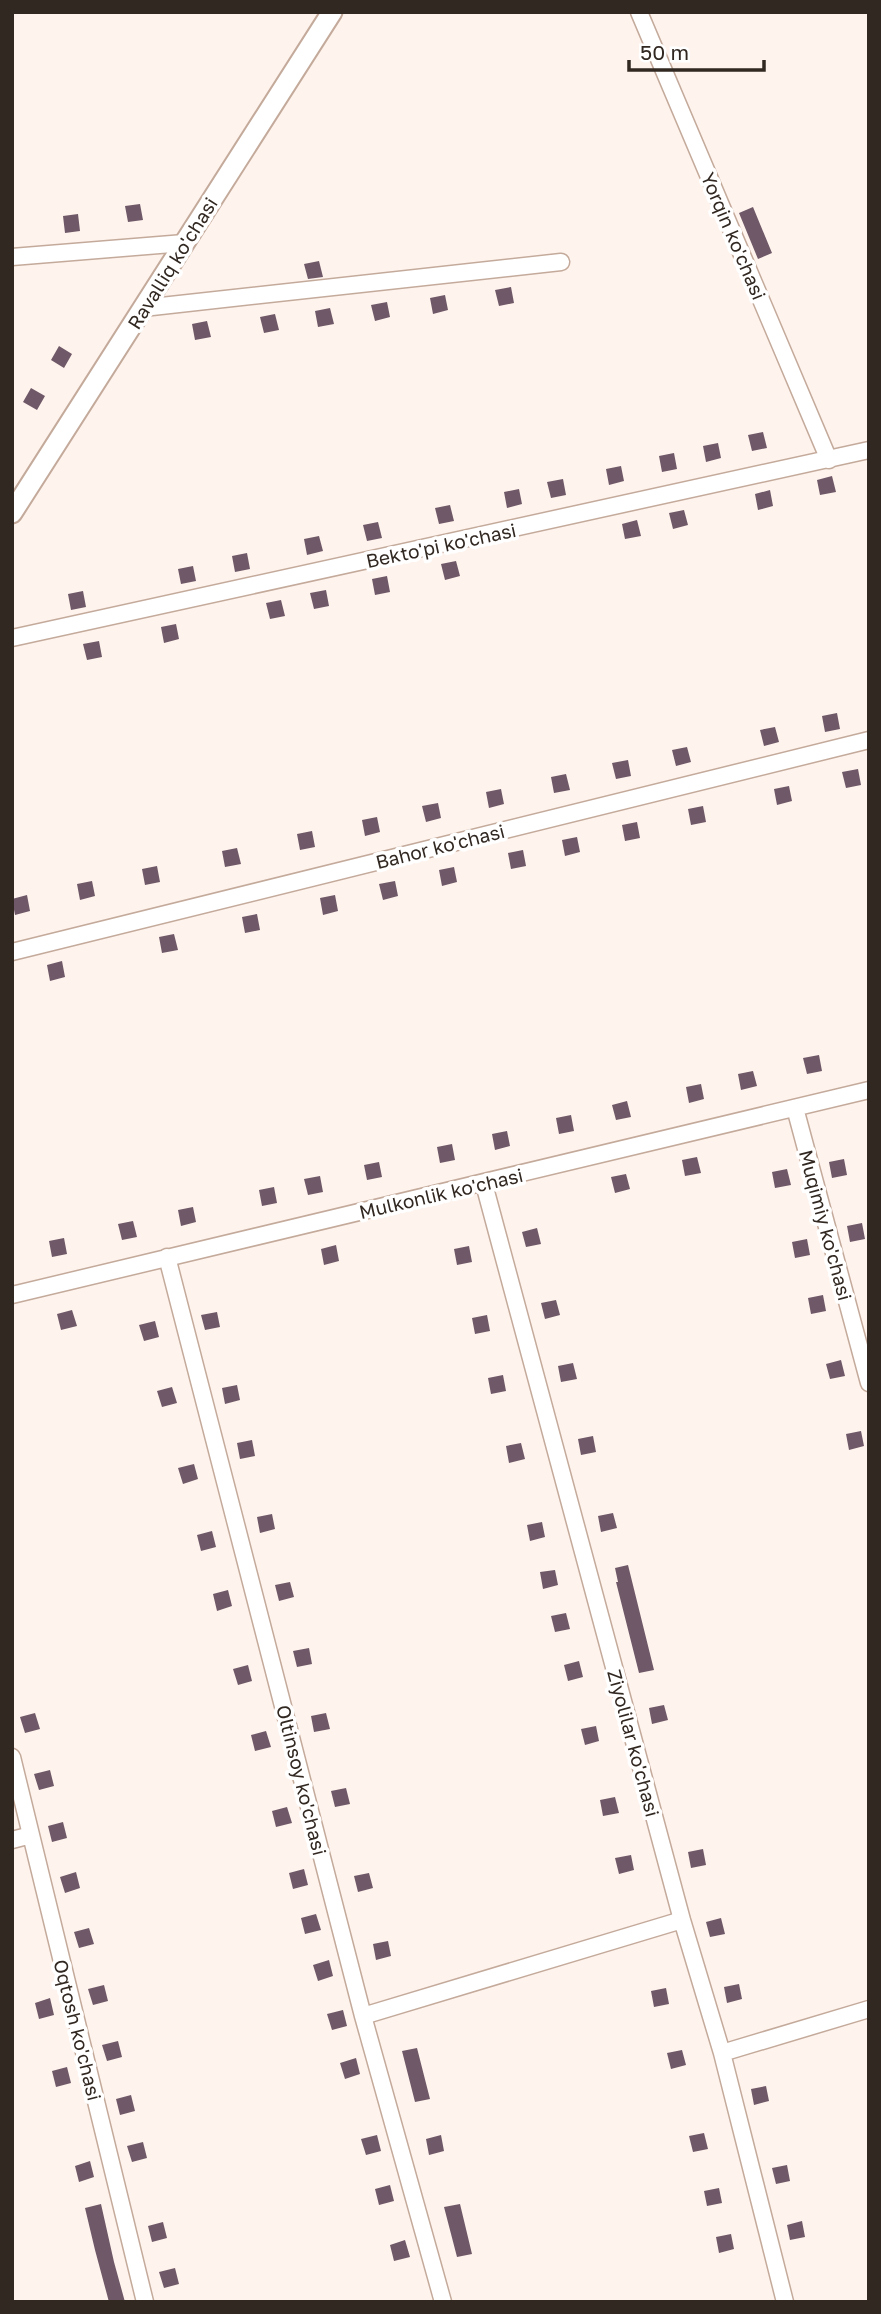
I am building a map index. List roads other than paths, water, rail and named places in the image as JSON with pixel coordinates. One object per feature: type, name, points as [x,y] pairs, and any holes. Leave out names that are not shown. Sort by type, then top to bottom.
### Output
[{"type":"street","name":"Ravalliq ko'chasi","points":[[12,513],[332,12]]},
{"type":"street","name":"Yorqin ko'chasi","points":[[639,12],[829,460]]},
{"type":"street","points":[[12,257],[184,243]]},
{"type":"street","points":[[143,307],[561,262]]},
{"type":"street","name":"Bekto'pi ko'chasi","points":[[12,638],[869,450]]},
{"type":"street","name":"Bahor ko'chasi","points":[[12,951],[869,740]]},
{"type":"street","name":"Mulkonlik ko'chasi","points":[[12,1295],[869,1090]]},
{"type":"street","name":"Muqimiy ko'chasi","points":[[795,1108],[869,1383]]},
{"type":"street","name":"Ziyolilar ko'chasi","points":[[484,1184],[682,1920],[722,2053],[785,2302]]},
{"type":"street","name":"Oltinsoy ko'chasi","points":[[167,1257],[363,2016],[443,2302]]},
{"type":"street","name":"Oqtosh ko'chasi","points":[[12,1757],[145,2302]]},
{"type":"street","points":[[12,1840],[31,1835]]},
{"type":"street","points":[[363,2016],[682,1920]]},
{"type":"street","points":[[722,2053],[869,2009]]}]
